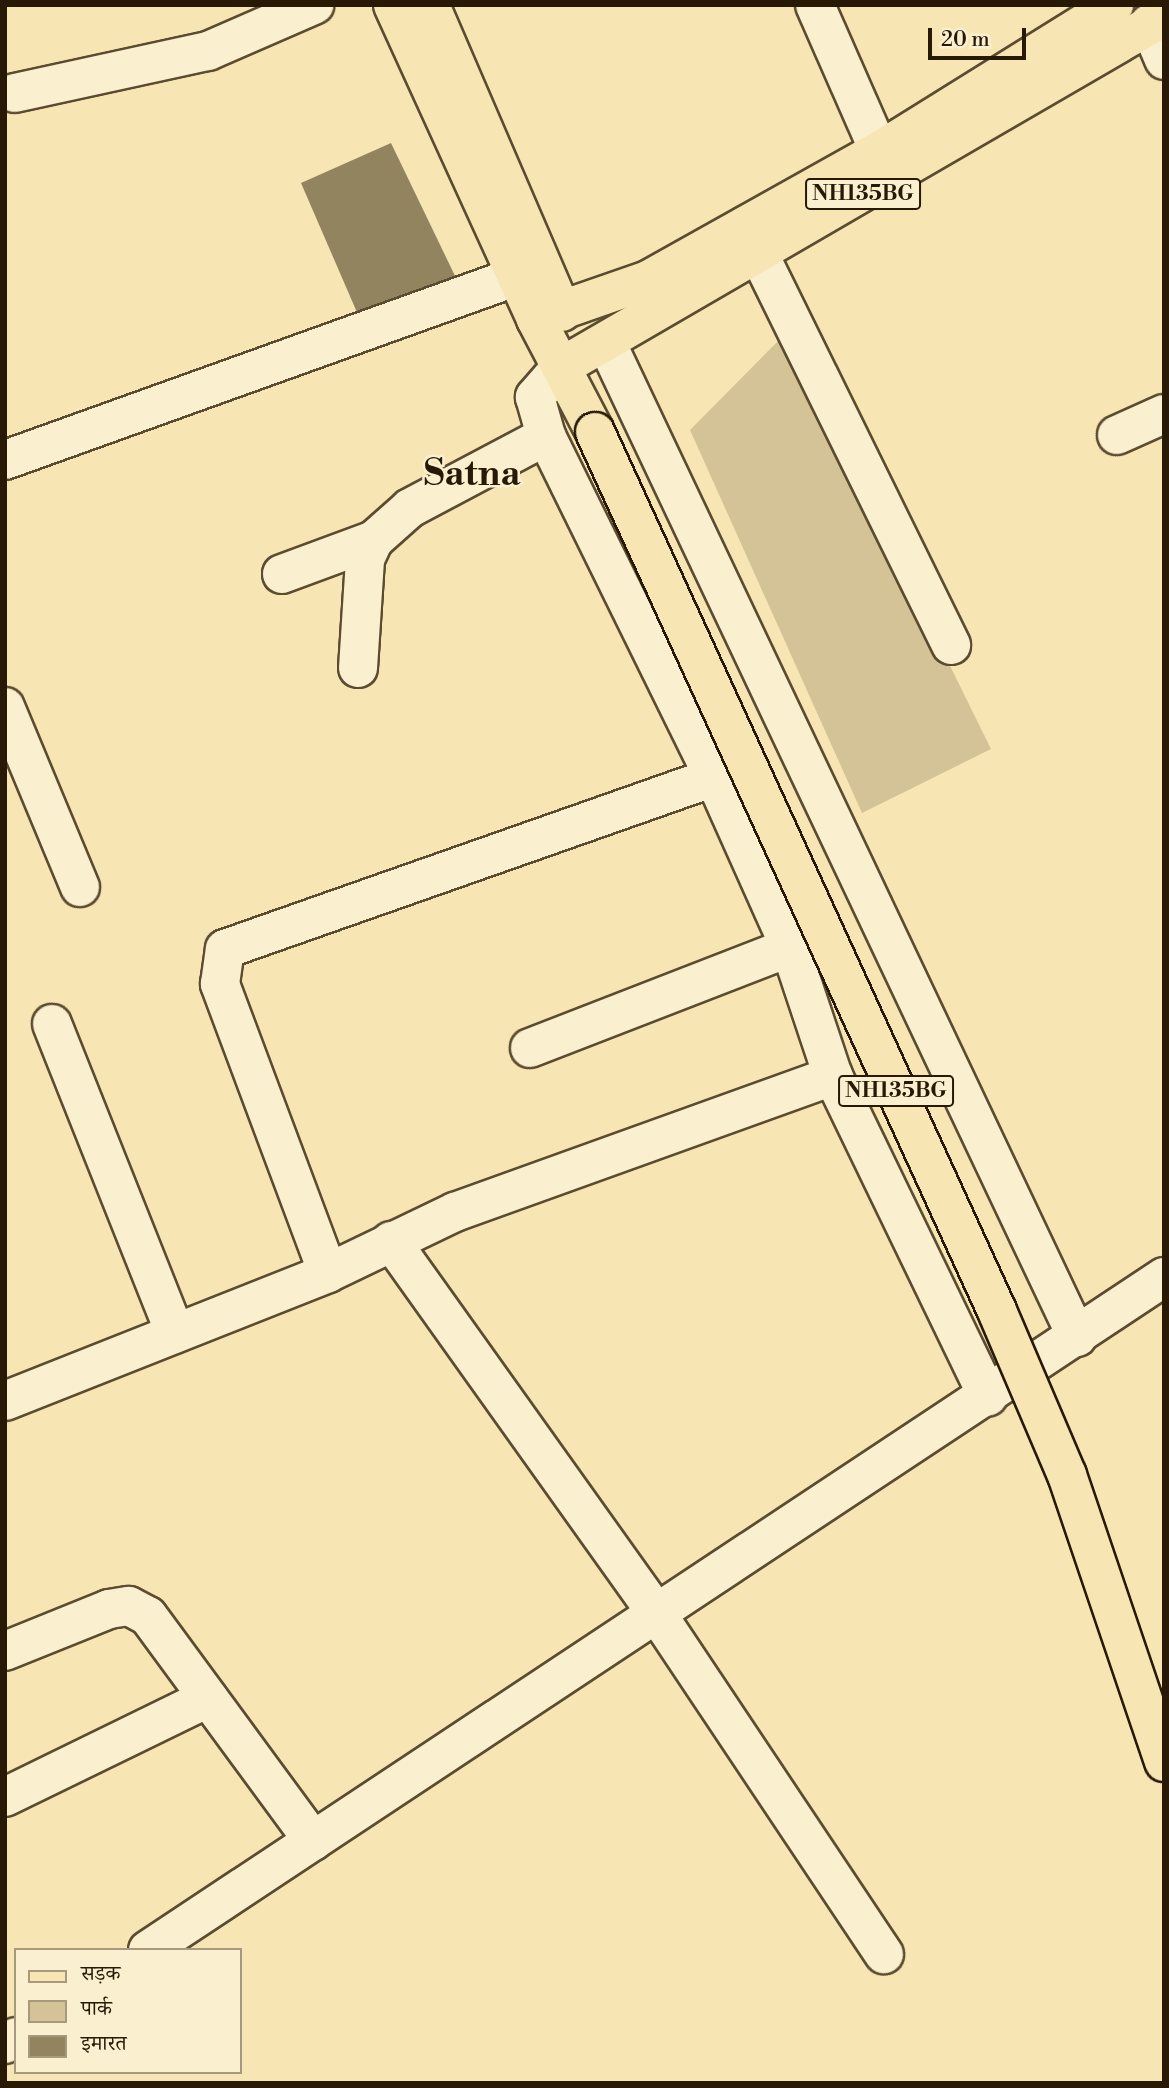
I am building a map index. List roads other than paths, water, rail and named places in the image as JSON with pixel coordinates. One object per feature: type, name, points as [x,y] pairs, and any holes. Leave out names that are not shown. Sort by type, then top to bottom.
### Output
[{"type":"main road","points":[[393,5],[512,278],[549,315]]},
{"type":"main road","points":[[430,5],[549,315]]},
{"type":"main road","name":"NH135BG","points":[[583,355],[879,151],[1114,5]]},
{"type":"main road","name":"NH135BG","points":[[1157,21],[752,239],[549,315],[583,355],[591,422],[1067,1475],[1164,1762]]},
{"type":"street","points":[[15,93],[208,51],[314,5]]},
{"type":"street","points":[[815,5],[879,151]]},
{"type":"street","points":[[1157,21],[1164,60]]},
{"type":"street","points":[[752,239],[951,645]]},
{"type":"street","points":[[5,460],[512,278]]},
{"type":"street","points":[[988,1395],[834,1076],[790,947],[714,777],[546,436],[535,397],[583,355],[1077,1337]]},
{"type":"street","points":[[1117,435],[1164,414]]},
{"type":"street","points":[[282,574],[374,540],[410,508],[546,436]]},
{"type":"street","points":[[358,668],[365,559],[374,540]]},
{"type":"street","points":[[7,717],[80,887]]},
{"type":"street","points":[[328,1273],[220,984],[225,949],[714,777]]},
{"type":"street","points":[[530,1048],[790,947]]},
{"type":"street","points":[[52,1024],[175,1333]]},
{"type":"street","points":[[5,1401],[328,1273],[391,1241],[834,1076]]},
{"type":"street","points":[[391,1241],[657,1614],[884,1954]]},
{"type":"street","points":[[151,1948],[1164,1277]]},
{"type":"street","points":[[5,1651],[129,1606],[148,1616],[313,1842]]},
{"type":"street","points":[[5,1797],[208,1698]]},
{"type":"district","name":"Satna","points":[[472,474]]}]
